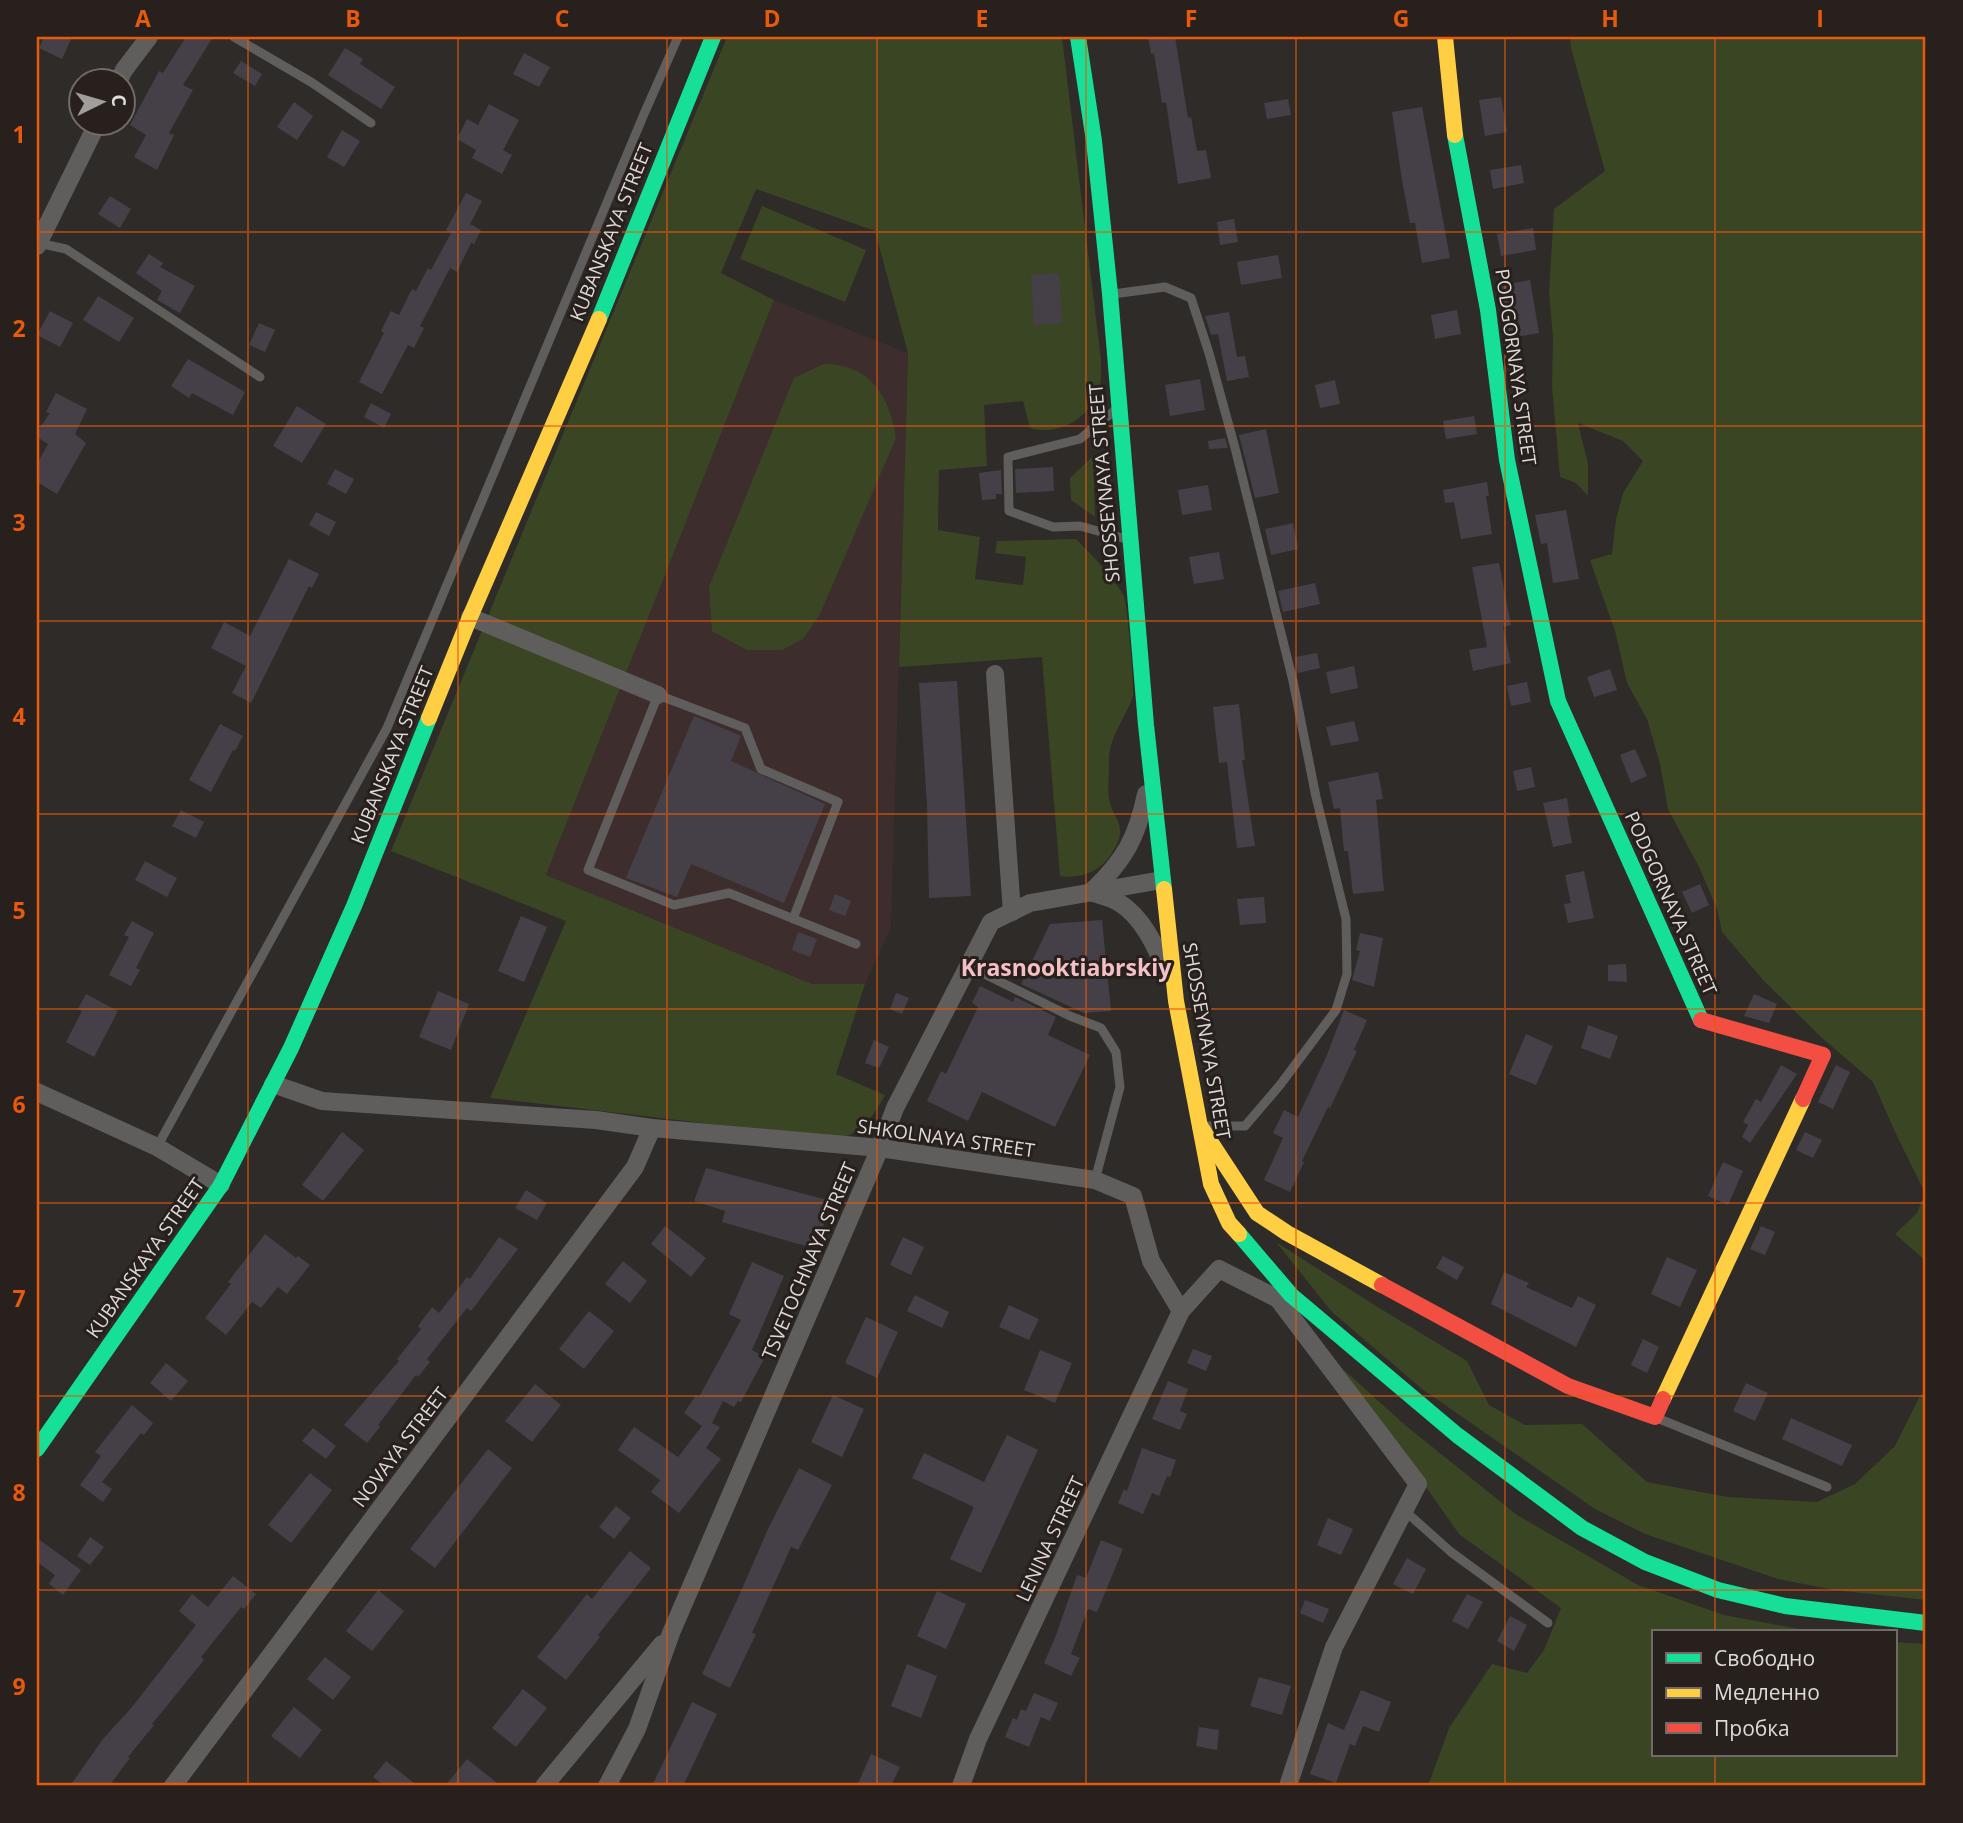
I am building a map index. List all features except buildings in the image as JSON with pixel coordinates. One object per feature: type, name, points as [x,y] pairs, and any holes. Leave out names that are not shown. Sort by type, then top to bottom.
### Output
[{"type":"main road","name":"KUBANSKAYA STREET","points":[[37,1449],[221,1185],[272,1084],[355,905],[470,617],[610,292],[713,37]]},
{"type":"main road","name":"SHOSSEYNAYA STREET","points":[[1078,37],[1094,141],[1110,294],[1151,771],[1176,1001],[1211,1184],[1229,1223],[1291,1295],[1457,1435],[1582,1528],[1645,1562],[1718,1590],[1785,1606],[1926,1623]]},
{"type":"main road","name":"PODGORNAYA STREET","points":[[1445,37],[1454,131],[1488,310],[1507,460],[1558,701],[1701,1020],[1823,1055],[1655,1418]]},
{"type":"main road","points":[[1200,1126],[1257,1213],[1287,1233],[1568,1385],[1655,1418]]},
{"type":"street","points":[[127,66],[149,37]]},
{"type":"street","points":[[37,244],[92,136]]},
{"type":"street","points":[[470,617],[658,695]]},
{"type":"street","points":[[995,674],[1012,912]]},
{"type":"street","points":[[1151,771],[1135,836],[1117,866],[1091,892],[1116,901],[1133,914],[1161,958],[1176,1001]]},
{"type":"street","name":"TSVETOCHNAYA STREET","points":[[607,1786],[637,1729],[671,1633],[895,1108],[991,922],[1030,903],[1162,880]]},
{"type":"street","name":"SHKOLNAYA STREET","points":[[272,1084],[323,1101],[596,1120],[652,1128],[880,1148],[1096,1180],[1133,1196],[1152,1261],[1181,1311]]},
{"type":"street","points":[[37,1092],[157,1147],[221,1185]]},
{"type":"street","name":"NOVAYA STREET","points":[[173,1786],[635,1167],[652,1128]]},
{"type":"street","points":[[1181,1311],[1219,1269],[1278,1299],[1418,1484],[1334,1647],[1287,1786]]},
{"type":"street","name":"LENINA STREET","points":[[961,1786],[978,1739],[1181,1311]]},
{"type":"street","points":[[544,1786],[671,1633]]},
{"type":"lane","points":[[234,37],[311,82],[371,123]]},
{"type":"lane","points":[[157,1147],[387,728],[678,37]]},
{"type":"lane","points":[[37,244],[66,248],[260,377]]},
{"type":"lane","points":[[1110,294],[1165,287],[1191,298],[1236,448],[1293,681],[1316,797],[1346,919],[1347,974],[1336,1010],[1280,1085],[1245,1126],[1200,1126]]},
{"type":"lane","points":[[1118,407],[1080,439],[1008,457],[1009,511],[1053,527],[1080,526],[1130,540]]},
{"type":"lane","points":[[793,919],[838,802],[761,769],[745,728],[658,695],[588,870],[674,905],[729,893],[793,919],[856,944]]},
{"type":"lane","points":[[968,966],[1070,1016],[1101,1028],[1116,1052],[1120,1087],[1096,1180]]},
{"type":"lane","points":[[1655,1418],[1828,1487]]},
{"type":"lane","points":[[1405,1511],[1451,1552],[1548,1623]]},
{"type":"shaded area","points":[[774,300],[908,353],[891,927],[865,984],[812,984],[546,875]]},
{"type":"green space","points":[[727,37],[1062,37],[1101,360],[1099,389],[1093,403],[1079,418],[1070,424],[1050,430],[1030,428],[1023,401],[984,405],[987,466],[939,470],[938,530],[980,537],[975,579],[1023,585],[1026,557],[995,553],[997,541],[1076,539],[1120,589],[1124,596],[1129,629],[1133,696],[1114,737],[1109,755],[1109,799],[1120,826],[1120,836],[1108,858],[1095,870],[1079,876],[1060,876],[1042,657],[899,667],[908,353],[875,231],[756,189],[721,273],[774,300],[546,875],[812,984],[865,984],[836,1074],[885,1095],[867,1122],[855,1132],[839,1139],[490,1098],[566,921],[391,851]]},
{"type":"green space","points":[[1570,37],[1926,37],[1926,1261],[1895,1234],[1917,1213],[1925,1193],[1873,1082],[1821,1037],[1763,980],[1722,932],[1717,909],[1700,869],[1668,809],[1660,764],[1647,719],[1627,683],[1615,631],[1590,560],[1612,554],[1616,519],[1623,493],[1643,461],[1623,441],[1578,423],[1588,464],[1588,496],[1576,483],[1560,477],[1552,387],[1553,337],[1549,292],[1554,209],[1605,171]]},
{"type":"green space","points":[[762,206],[866,250],[845,302],[740,259]]},
{"type":"green space","points":[[824,364],[840,365],[854,370],[875,385],[888,408],[896,438],[820,614],[803,639],[782,650],[747,650],[712,631],[709,587],[794,378]]},
{"type":"green space","points":[[1093,456],[1095,517],[1071,500],[1070,478]]},
{"type":"green space","points":[[1276,1242],[1467,1361],[1489,1405],[1525,1425],[1582,1424],[1647,1482],[1728,1497],[1817,1502],[1855,1484],[1895,1446],[1921,1394],[1926,1394],[1926,1600],[1834,1590],[1778,1579],[1645,1534],[1595,1509],[1422,1389],[1332,1312]]},
{"type":"green space","points":[[1342,1368],[1405,1425],[1517,1515],[1638,1585],[1724,1615],[1804,1630],[1652,1630],[1652,1756],[1896,1756],[1896,1642],[1926,1644],[1926,1786],[1428,1786],[1449,1728],[1492,1664],[1527,1673],[1544,1650],[1561,1608],[1459,1534]]},
{"type":"traffic: fast","points":[[599,319],[713,37]]},
{"type":"traffic: fast","points":[[1078,37],[1094,141],[1110,294],[1146,725],[1164,889]]},
{"type":"traffic: fast","points":[[1455,135],[1488,310],[1507,460],[1558,701],[1701,1020]]},
{"type":"traffic: fast","points":[[37,1449],[221,1185],[291,1048],[354,906],[429,718]]},
{"type":"traffic: fast","points":[[1239,1234],[1291,1295],[1457,1435],[1582,1528],[1645,1562],[1718,1590],[1785,1606],[1926,1623]]},
{"type":"traffic: slow","points":[[1445,37],[1455,135]]},
{"type":"traffic: slow","points":[[429,718],[599,319]]},
{"type":"traffic: slow","points":[[1164,889],[1176,1001],[1211,1184],[1229,1223],[1239,1234]]},
{"type":"traffic: slow","points":[[1663,1399],[1803,1099]]},
{"type":"traffic: slow","points":[[1200,1126],[1257,1213],[1287,1233],[1382,1285]]},
{"type":"traffic: jam","points":[[1701,1020],[1823,1055],[1803,1099]]},
{"type":"traffic: jam","points":[[1382,1285],[1568,1386],[1655,1417],[1663,1399]]},
{"type":"district","name":"Krasnooktiabrskiy","points":[[1066,968]]}]
